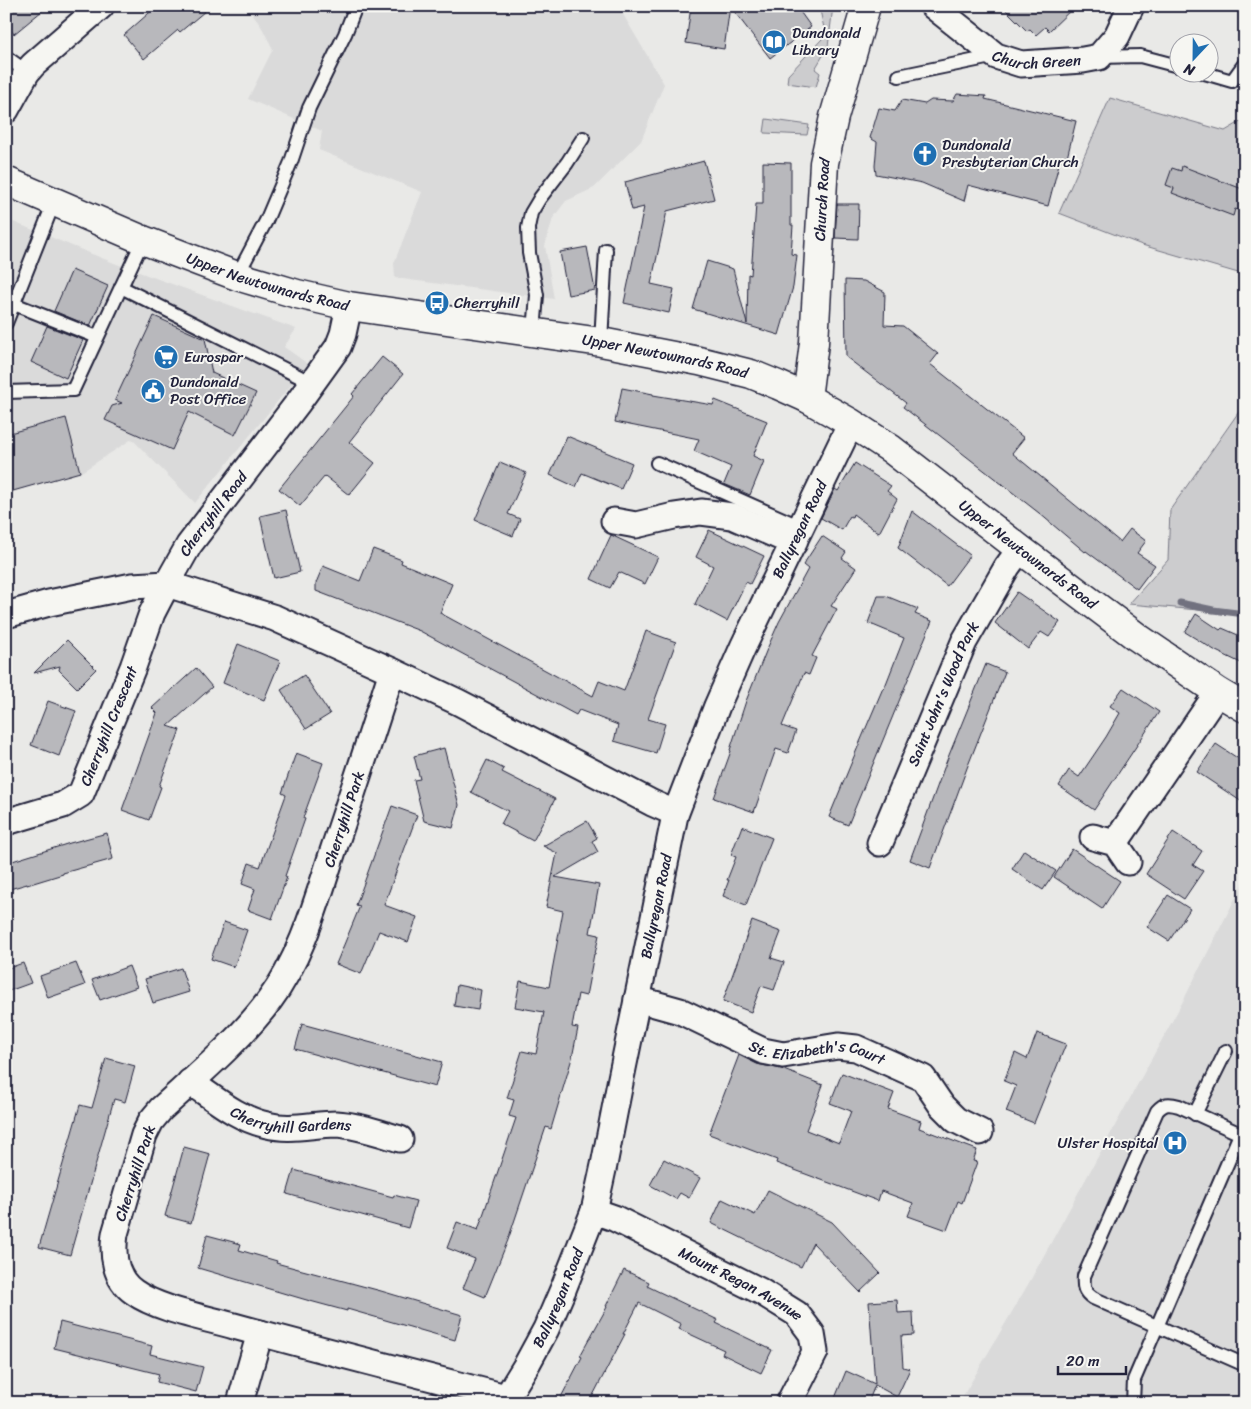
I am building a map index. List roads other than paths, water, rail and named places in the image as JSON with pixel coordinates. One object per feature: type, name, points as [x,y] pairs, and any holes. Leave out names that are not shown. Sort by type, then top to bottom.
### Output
[{"type":"main road","name":"Church Road","points":[[807,398],[814,343],[824,163],[834,118],[866,6]]},
{"type":"main road","name":"Upper Newtownards Road","points":[[6,181],[143,240],[237,276],[297,294],[349,306],[601,342],[699,361],[751,374],[807,398],[851,423],[902,457],[1020,550],[1138,637],[1218,692],[1245,708]]},
{"type":"street","points":[[6,110],[27,72],[33,65],[101,6]]},
{"type":"street","name":"Church Green","points":[[933,6],[996,56],[1021,64],[1083,60],[1099,57],[1117,36],[1131,6]]},
{"type":"street","name":"Cherryhill Road","points":[[167,584],[189,545],[338,347],[349,306]]},
{"type":"street","name":"Ballyregan Road","points":[[505,1400],[546,1329],[594,1211],[676,815],[717,706],[743,647],[851,423]]},
{"type":"street","points":[[614,521],[636,525],[701,512],[732,516],[797,535]]},
{"type":"street","name":"Saint John's Wood Park","points":[[880,843],[964,642],[1007,567],[1020,550]]},
{"type":"street","points":[[6,615],[50,603],[123,588],[167,584],[275,618],[392,671],[458,702],[676,815]]},
{"type":"street","name":"Cherryhill Crescent","points":[[6,822],[63,805],[81,794],[133,667],[152,613],[167,584]]},
{"type":"street","name":"Cherryhill Park","points":[[392,671],[318,897],[287,973],[269,1001],[245,1029],[161,1109],[151,1121],[144,1135],[115,1234],[113,1249],[116,1266],[122,1280],[133,1292],[150,1301],[176,1310],[505,1400]]},
{"type":"street","points":[[1112,847],[1218,692]]},
{"type":"street","name":"St. Elizabeth's Court","points":[[638,999],[680,1011],[763,1051],[783,1055],[838,1046],[856,1048],[923,1078],[942,1106],[956,1120],[980,1132]]},
{"type":"street","name":"Cherryhill Gardens","points":[[190,1082],[245,1118],[267,1125],[288,1128],[337,1124],[362,1128],[400,1139]]},
{"type":"street","name":"Mount Regan Avenue","points":[[594,1211],[614,1218],[760,1291],[797,1314],[812,1334],[814,1352],[789,1403]]},
{"type":"street","points":[[240,1403],[260,1333]]},
{"type":"lane","points":[[237,276],[266,221],[291,162],[309,108],[356,6]]},
{"type":"lane","points":[[899,76],[996,56]]},
{"type":"lane","points":[[1099,57],[1140,56],[1168,63]]},
{"type":"lane","points":[[6,57],[27,72]]},
{"type":"lane","points":[[1218,77],[1232,81],[1245,63]]},
{"type":"lane","points":[[534,332],[537,295],[528,228],[531,213],[540,198],[568,163],[583,138]]},
{"type":"lane","points":[[6,323],[54,202]]},
{"type":"lane","points":[[6,392],[72,390],[143,240]]},
{"type":"lane","points":[[601,342],[606,250]]},
{"type":"lane","points":[[121,286],[312,383]]},
{"type":"lane","points":[[14,304],[97,337]]},
{"type":"lane","points":[[657,463],[797,535]]},
{"type":"lane","points":[[1195,1114],[1226,1050]]},
{"type":"lane","points":[[1133,1403],[1134,1380],[1157,1327],[1243,1135],[1169,1103],[1157,1111],[1084,1276],[1083,1286],[1086,1293],[1093,1298],[1157,1327],[1245,1365]]},
{"type":"waterway","points":[[1180,603],[1245,614]]},
{"type":"place","name":"Dundonald Library","points":[[774,42]]},
{"type":"place","name":"Dundonald Presbyterian Church","points":[[925,154]]},
{"type":"place","name":"Cherryhill","points":[[437,303]]},
{"type":"place","name":"Eurospar","points":[[166,357]]},
{"type":"place","name":"Dundonald Post Office","points":[[153,391]]},
{"type":"place","name":"Ulster Hospital","points":[[1175,1143]]}]
